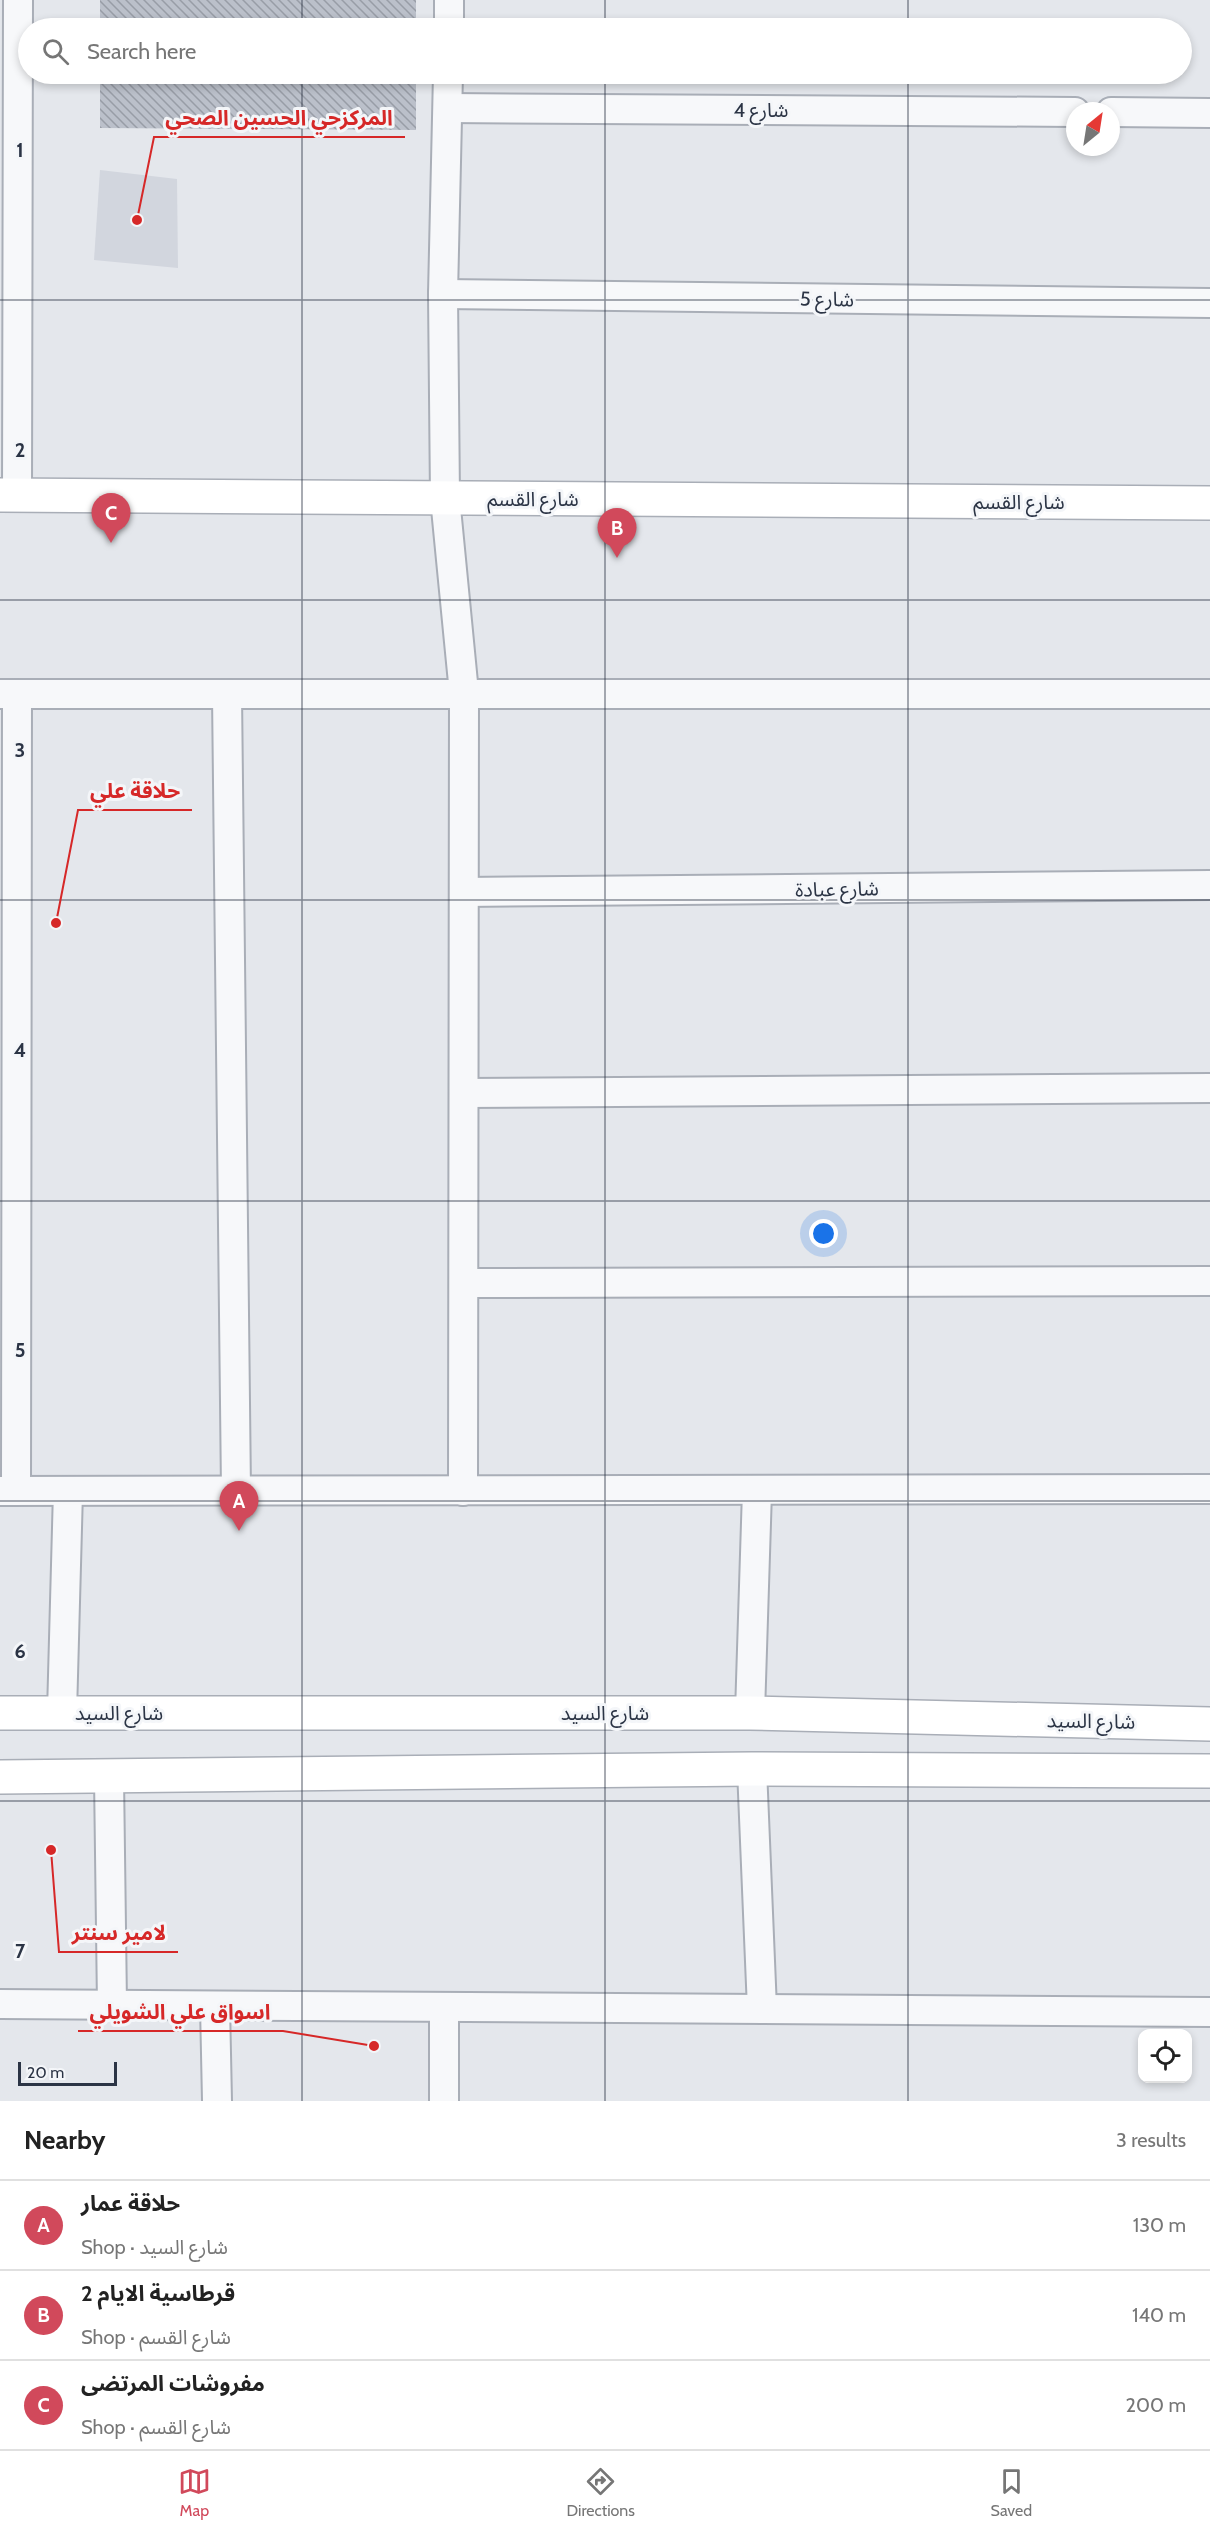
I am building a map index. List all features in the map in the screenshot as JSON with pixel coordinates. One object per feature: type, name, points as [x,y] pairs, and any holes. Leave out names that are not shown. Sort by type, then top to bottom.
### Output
[{"type":"main road","name":"شارع القسم","points":[[9,495],[1210,503]]},
{"type":"main road","name":"شارع السيد","points":[[0,1713],[750,1713],[1210,1724]]},
{"type":"main road","points":[[0,1777],[753,1769],[1210,1771]]},
{"type":"street","points":[[9,495],[9,95],[18,0]]},
{"type":"street","points":[[449,0],[449,18]]},
{"type":"street","points":[[448,84],[443,294],[445,498],[464,693],[463,1491]]},
{"type":"street","name":"شارع 4","points":[[448,108],[1066,112]]},
{"type":"street","points":[[1120,112],[1210,113]]},
{"type":"street","name":"شارع 5","points":[[443,294],[1210,303]]},
{"type":"street","points":[[1210,694],[9,694],[8,1491],[1210,1489]]},
{"type":"street","points":[[227,694],[236,1491]]},
{"type":"street","name":"شارع عبادة","points":[[464,892],[1210,885]]},
{"type":"street","points":[[464,1094],[1210,1088]]},
{"type":"street","points":[[464,1283],[1210,1281]]},
{"type":"street","points":[[62,1713],[69,1491]]},
{"type":"street","points":[[750,1713],[757,1491]]},
{"type":"street","points":[[753,1769],[762,2009]]},
{"type":"street","points":[[109,1777],[112,2005]]},
{"type":"street","points":[[0,2004],[1210,2012]]},
{"type":"street","points":[[215,2006],[217,2101]]},
{"type":"street","points":[[444,2007],[444,2101]]},
{"type":"shaded area","points":[[100,170],[177,179],[178,268],[94,260]]},
{"type":"building","points":[[100,0],[416,0],[416,18],[100,18]]},
{"type":"building","points":[[100,84],[416,84],[416,130],[100,128]]},
{"type":"place","name":"المركزحي الحسين الصحي","points":[[137,220]]},
{"type":"place","name":"مفروشات المرتضى","points":[[111,543]]},
{"type":"place","name":"قرطاسية الايام 2","points":[[617,558]]},
{"type":"place","name":"حلاقة علي","points":[[56,923]]},
{"type":"place","name":"حلاقة عمار","points":[[239,1531]]},
{"type":"place","name":"لامير سنتر","points":[[51,1850]]},
{"type":"place","name":"اسواق علي الشويلي","points":[[374,2046]]}]
